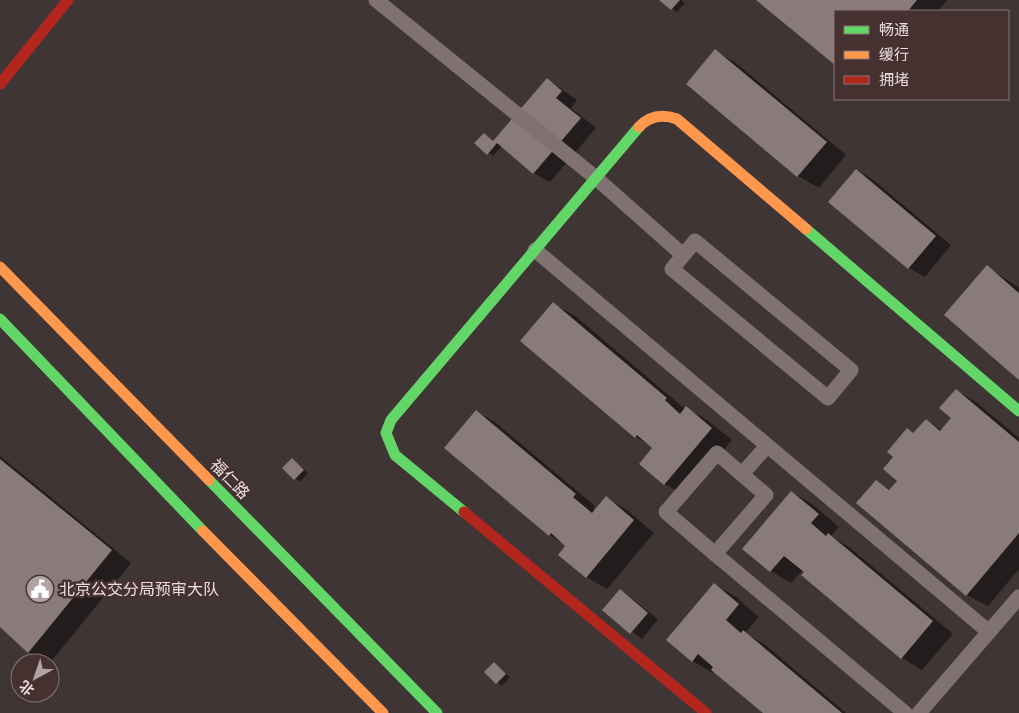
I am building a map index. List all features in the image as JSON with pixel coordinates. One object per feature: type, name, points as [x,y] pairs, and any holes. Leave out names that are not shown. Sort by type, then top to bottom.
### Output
[{"type":"street","points":[[0,84],[68,0]]},
{"type":"street","points":[[376,0],[596,178],[683,255]]},
{"type":"street","points":[[706,713],[395,455],[386,433],[391,420],[649,118],[664,114],[677,119],[1019,411]]},
{"type":"street","points":[[695,241],[851,370],[828,398],[672,269],[683,255],[695,241]]},
{"type":"street","points":[[535,250],[988,632]]},
{"type":"street","name":"福仁路","points":[[0,267],[437,713]]},
{"type":"street","points":[[0,319],[74,394],[237,567],[382,713]]},
{"type":"street","points":[[742,474],[767,446]]},
{"type":"street","points":[[716,554],[766,495],[717,453],[666,512],[905,713]]},
{"type":"street","points":[[919,713],[1019,597]]},
{"type":"building","points":[[659,0],[680,0],[671,10]]},
{"type":"building","points":[[756,0],[917,0],[909,10],[834,10],[834,64]]},
{"type":"building","points":[[715,49],[827,142],[797,177],[686,84]]},
{"type":"building","points":[[547,78],[562,91],[556,98],[581,118],[533,174],[497,143],[487,155],[474,143],[484,133],[493,141]]},
{"type":"building","points":[[856,169],[936,236],[908,269],[828,202]]},
{"type":"building","points":[[987,265],[1019,293],[1019,380],[944,315]]},
{"type":"building","points":[[553,302],[667,398],[665,400],[680,414],[686,406],[712,428],[664,485],[639,464],[652,448],[637,435],[635,438],[520,341]]},
{"type":"building","points":[[956,389],[1019,442],[1019,533],[966,596],[856,503],[876,480],[889,490],[897,481],[883,469],[893,457],[887,452],[907,428],[913,433],[926,419],[940,431],[951,418],[939,408]]},
{"type":"building","points":[[476,410],[576,494],[573,497],[592,513],[606,496],[634,520],[586,578],[558,555],[565,546],[551,533],[549,536],[444,448]]},
{"type":"building","points":[[292,458],[304,470],[294,480],[282,468]]},
{"type":"building","name":"北京公交分局预审大队","points":[[0,459],[112,550],[28,653],[0,627]]},
{"type":"building","points":[[791,491],[819,514],[811,523],[826,536],[828,533],[933,621],[901,659],[801,575],[804,572],[784,556],[770,572],[742,549]]},
{"type":"building","points":[[714,583],[739,604],[726,620],[741,633],[743,630],[842,713],[763,713],[711,670],[713,667],[698,654],[692,662],[666,640]]},
{"type":"building","points":[[620,589],[648,613],[630,634],[602,610]]},
{"type":"building","points":[[494,662],[506,674],[496,684],[484,672]]},
{"type":"traffic: fast","points":[[464,512],[395,455],[386,433],[391,420],[639,127]]},
{"type":"traffic: fast","points":[[806,229],[1019,411]]},
{"type":"traffic: fast","points":[[0,319],[203,531]]},
{"type":"traffic: fast","points":[[209,480],[437,713]]},
{"type":"traffic: slow","points":[[639,127],[652,118],[667,116],[677,119],[806,229]]},
{"type":"traffic: slow","points":[[0,267],[209,480]]},
{"type":"traffic: slow","points":[[203,531],[383,713]]},
{"type":"traffic: jam","points":[[0,84],[68,0]]},
{"type":"traffic: jam","points":[[464,512],[706,713]]},
{"type":"place","name":"北京公交分局预审大队","points":[[40,589]]}]
